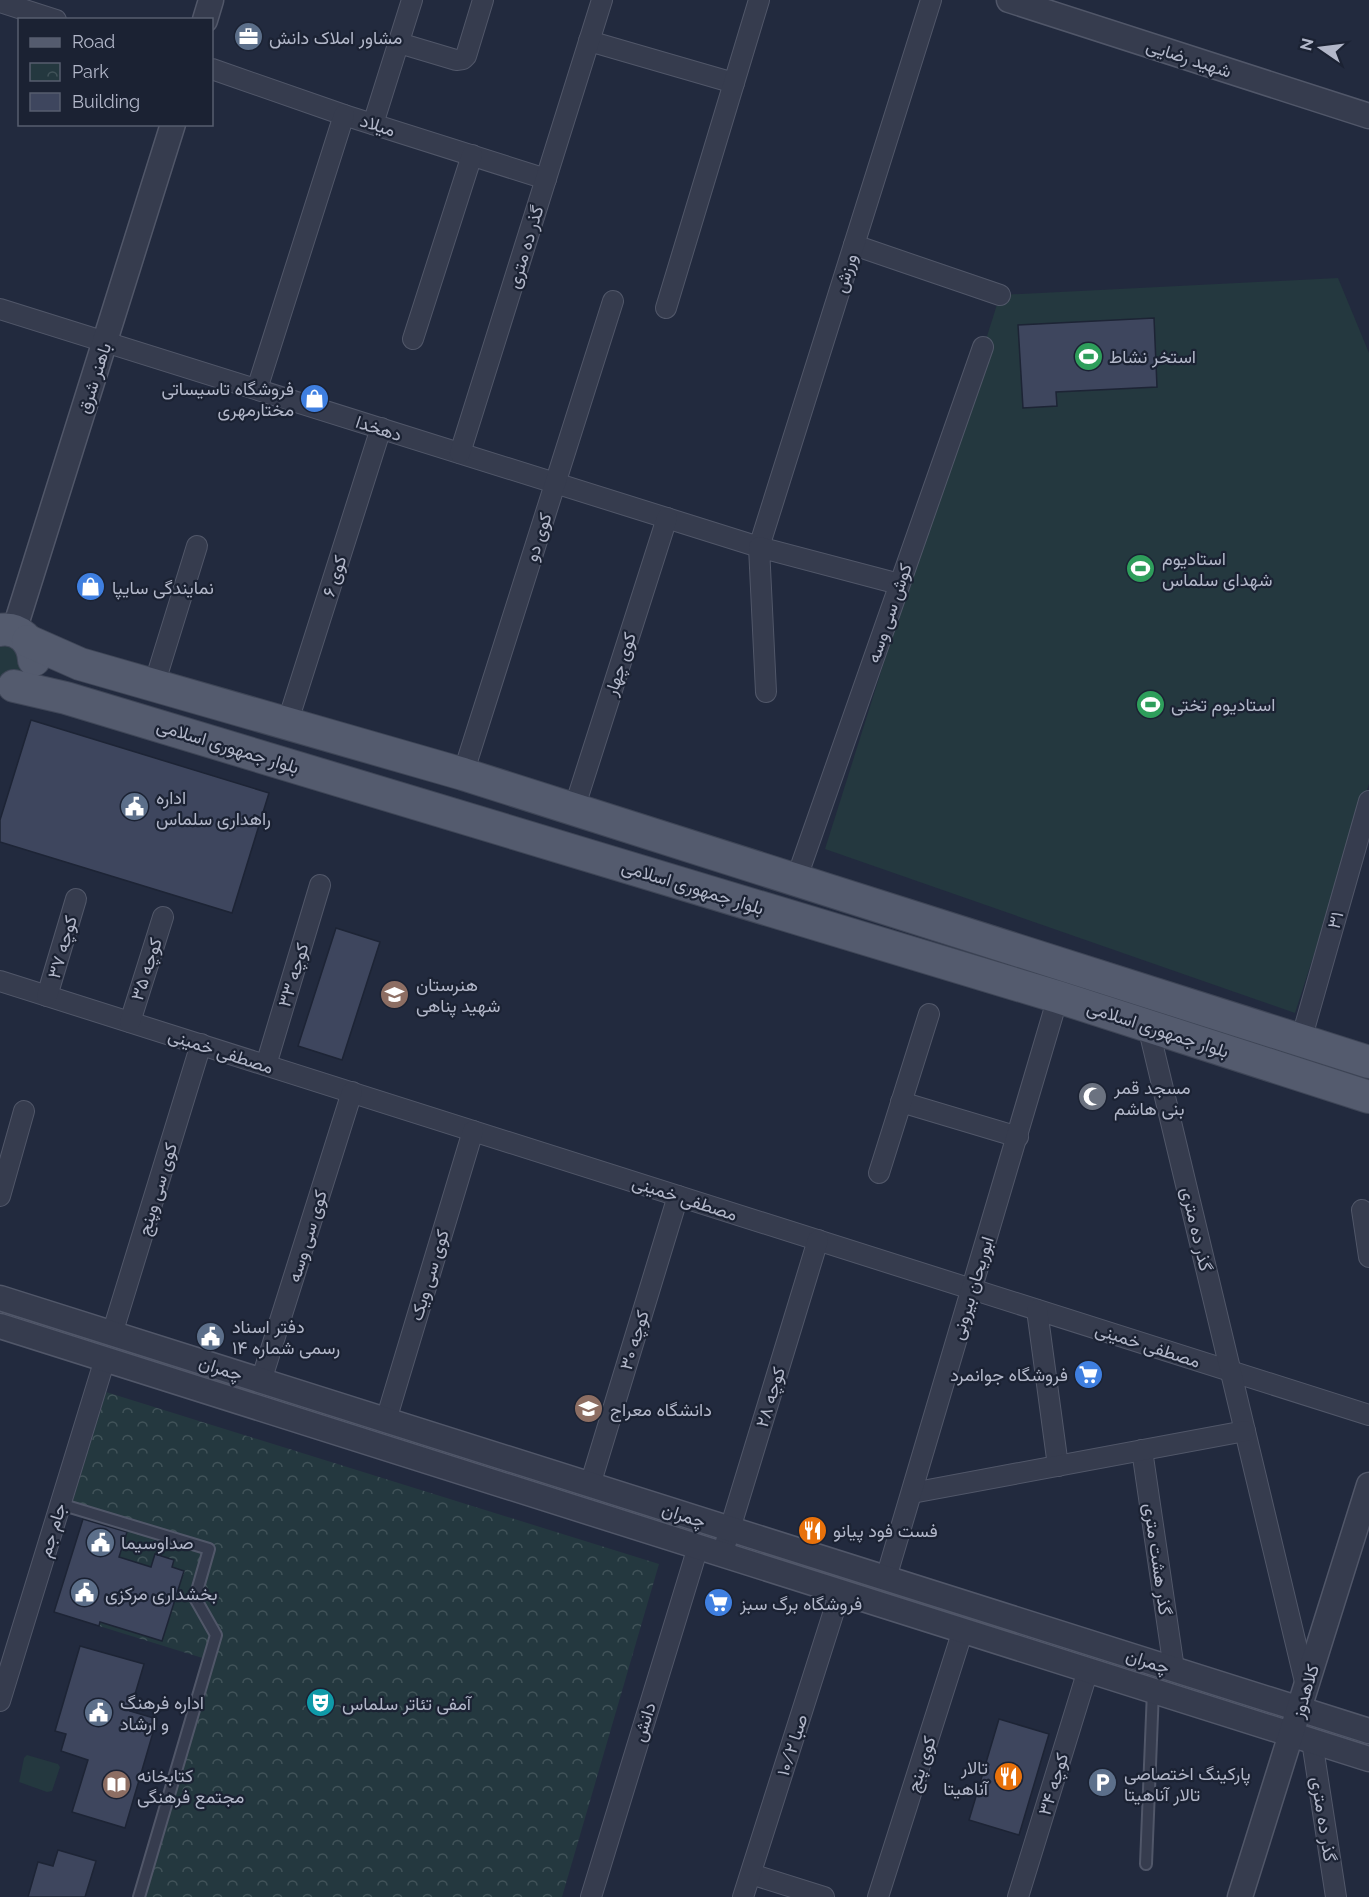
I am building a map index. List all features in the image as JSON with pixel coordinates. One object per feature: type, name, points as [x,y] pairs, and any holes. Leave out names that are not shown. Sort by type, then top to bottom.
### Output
[{"type":"main road","name":"بلوار جمهوری اسلامی","points":[[14,634],[80,663],[463,774],[1369,1062]]},
{"type":"main road","points":[[7,686],[29,675],[34,658],[14,634]]},
{"type":"main road","name":"بلوار جمهوری اسلامی","points":[[7,686],[66,698],[1058,998],[1369,1097]]},
{"type":"street","points":[[206,18],[211,0]]},
{"type":"street","points":[[373,124],[412,0]]},
{"type":"street","points":[[399,43],[456,60],[463,59],[466,56],[483,0]]},
{"type":"street","name":"گذر ده متری","points":[[460,453],[602,0]]},
{"type":"street","points":[[666,308],[759,0]]},
{"type":"street","name":"ورزش","points":[[759,547],[931,0]]},
{"type":"street","name":"شهید رضایی","points":[[1009,0],[1369,116]]},
{"type":"street","points":[[0,2],[38,7],[53,18]]},
{"type":"street","points":[[589,41],[734,83]]},
{"type":"street","name":"میلاد","points":[[213,69],[344,115],[546,179]]},
{"type":"street","points":[[257,389],[344,115]]},
{"type":"street","name":"باهنر شرق","points":[[14,634],[172,126]]},
{"type":"street","points":[[413,339],[472,155]]},
{"type":"street","points":[[854,245],[1000,294]]},
{"type":"street","name":"کوی دو","points":[[463,774],[613,301]]},
{"type":"street","name":"دهخدا","points":[[0,309],[759,547]]},
{"type":"street","name":"کوش سی وسه","points":[[796,880],[983,347]]},
{"type":"street","name":"کوی ۶","points":[[287,724],[381,428]]},
{"type":"street","name":"کوی چهار","points":[[574,809],[667,518]]},
{"type":"street","points":[[154,685],[197,546]]},
{"type":"street","points":[[766,692],[759,547],[899,584]]},
{"type":"street","name":"۳۱","points":[[1301,1040],[1369,801]]},
{"type":"street","name":"کوچه ۳۳","points":[[266,1065],[320,885]]},
{"type":"street","name":"کوچه ۳۷","points":[[48,996],[76,899]]},
{"type":"street","name":"کوچه ۳۵","points":[[130,1022],[163,916]]},
{"type":"street","name":"مصطفی خمینی","points":[[0,981],[1369,1415]]},
{"type":"street","name":"ابوریحان بیرونی","points":[[886,1578],[1058,998]]},
{"type":"street","points":[[879,1173],[929,1014]]},
{"type":"street","name":"گذر ده متری","points":[[1148,1026],[1306,1686]]},
{"type":"street","name":"کوی سی وپنج","points":[[112,1334],[201,1044]]},
{"type":"street","name":"کوی سی وسه","points":[[261,1381],[352,1092]]},
{"type":"street","points":[[901,1102],[1018,1137]]},
{"type":"street","points":[[0,1196],[24,1111]]},
{"type":"street","name":"کوی سی ویک","points":[[386,1420],[473,1131]]},
{"type":"street","name":"کوچه ۳۰","points":[[590,1485],[678,1196]]},
{"type":"street","points":[[1362,1210],[1369,1257]]},
{"type":"street","name":"کوچه ۲۸","points":[[722,1554],[818,1240]]},
{"type":"street","name":"چمران","points":[[0,1298],[1369,1731]]},
{"type":"street","points":[[1037,1310],[1058,1466]]},
{"type":"street","name":"چمران","points":[[0,1326],[1369,1759]]},
{"type":"street","points":[[105,1359],[112,1334]]},
{"type":"street","name":"جام جم","points":[[1,1694],[105,1359]]},
{"type":"street","points":[[912,1493],[1245,1431]]},
{"type":"street","name":"گذر هشت متری","points":[[1142,1449],[1174,1670]]},
{"type":"street","name":"کلاهدوز","points":[[1240,1897],[1302,1738],[1299,1709],[1369,1485]]},
{"type":"street","points":[[698,1547],[705,1522]]},
{"type":"street","name":"دانش","points":[[591,1897],[698,1547]]},
{"type":"street","points":[[878,1604],[886,1578]]},
{"type":"street","name":"صبا ۱۰/۲","points":[[743,1897],[840,1592]]},
{"type":"street","name":"کوی پنج","points":[[878,1897],[963,1630]]},
{"type":"street","name":"کوچه ۳۴","points":[[1018,1897],[1088,1670]]},
{"type":"street","name":"گذر ده متری","points":[[1302,1738],[1336,1897]]},
{"type":"street","points":[[751,1874],[824,1897]]},
{"type":"lane","points":[[60,1504],[209,1549],[195,1598],[216,1635],[139,1897]]},
{"type":"lane","points":[[1146,1864],[1153,1691]]},
{"type":"green space","name":"استادیوم شهدای سلماس","points":[[1338,278],[1369,353],[1369,784],[1295,1013],[825,849],[1000,295]]},
{"type":"green space","points":[[0,635],[11,635],[27,667],[23,674],[0,682]]},
{"type":"green space","points":[[106,1392],[659,1564],[562,1897],[137,1897],[209,1660],[99,1626],[128,1527],[70,1510]]},
{"type":"green space","points":[[27,1755],[58,1764],[60,1767],[52,1791],[47,1792],[19,1782],[24,1758]]},
{"type":"building","name":"استخر نشاط","points":[[1154,318],[1157,387],[1056,392],[1057,406],[1023,408],[1018,325]]},
{"type":"building","name":"اداره راهداری سلماس","points":[[31,720],[269,793],[232,913],[0,842],[0,820]]},
{"type":"building","points":[[336,928],[380,942],[342,1060],[298,1046]]},
{"type":"building","points":[[83,1519],[127,1532],[119,1557],[151,1567],[155,1554],[174,1560],[172,1567],[184,1571],[162,1641],[100,1622],[99,1626],[54,1612]]},
{"type":"building","points":[[80,1646],[144,1664],[130,1711],[157,1719],[125,1828],[72,1812],[88,1760],[61,1751],[66,1734],[55,1731]]},
{"type":"building","name":"تالار آناهیتا","points":[[999,1719],[1049,1734],[1019,1835],[969,1820]]},
{"type":"building","points":[[58,1850],[96,1861],[85,1897],[28,1897],[38,1862],[53,1866]]},
{"type":"place","name":"مشاور املاک دانش","points":[[248,37]]},
{"type":"place","name":"استخر نشاط","points":[[1088,356]]},
{"type":"place","name":"فروشگاه تاسیساتی مختارمهری","points":[[315,398]]},
{"type":"place","name":"استادیوم شهدای سلماس","points":[[1141,568]]},
{"type":"place","name":"نمایندگی سایپا","points":[[91,587]]},
{"type":"place","name":"استادیوم تختی","points":[[1150,704]]},
{"type":"place","name":"اداره راهداری سلماس","points":[[135,807]]},
{"type":"place","name":"هنرستان شهید پناهی","points":[[395,994]]},
{"type":"place","name":"مسجد قمر بنی هاشم","points":[[1093,1097]]},
{"type":"place","name":"دفتر اسناد رسمی شماره ۱۴","points":[[211,1336]]},
{"type":"place","name":"فروشگاه جوانمرد","points":[[1089,1374]]},
{"type":"place","name":"دانشگاه معراج","points":[[589,1409]]},
{"type":"place","name":"فست فود پیانو","points":[[812,1530]]},
{"type":"place","name":"صداوسیما","points":[[100,1542]]},
{"type":"place","name":"بخشداری مرکزی","points":[[84,1593]]},
{"type":"place","name":"فروشگاه برگ سبز","points":[[719,1603]]},
{"type":"place","name":"آمفی تئاتر سلماس","points":[[321,1703]]},
{"type":"place","name":"اداره فرهنگ و ارشاد","points":[[99,1712]]},
{"type":"place","name":"تالار آناهیتا","points":[[1009,1777]]},
{"type":"place","name":"پارکینگ اختصاصی تالار آناهیتا","points":[[1103,1783]]},
{"type":"place","name":"کتابخانه مجتمع فرهنگی","points":[[116,1785]]}]
